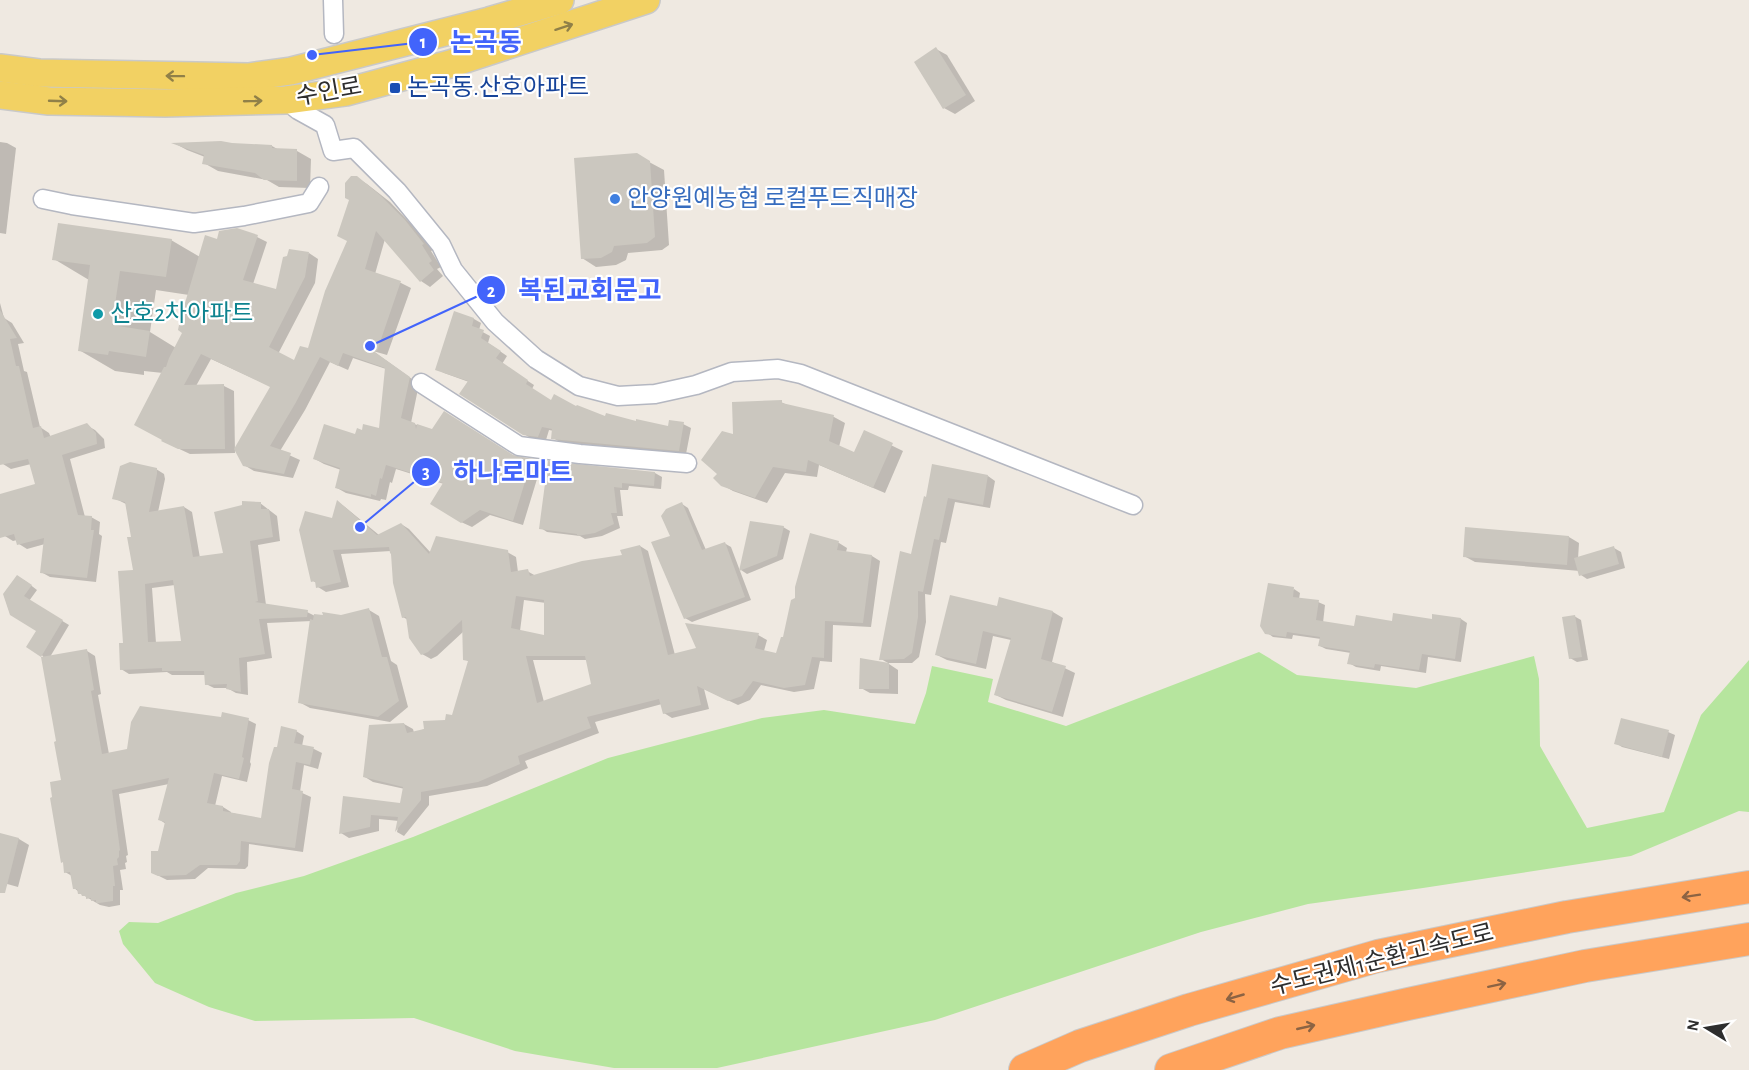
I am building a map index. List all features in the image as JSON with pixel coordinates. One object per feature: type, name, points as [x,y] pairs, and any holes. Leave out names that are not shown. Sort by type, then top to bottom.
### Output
[{"type":"highway","name":"수도권제1순환고속도로","points":[[1025,1070],[1080,1047],[1189,1010],[1378,957],[1567,917],[1749,887]]},
{"type":"highway","name":"수도권제1순환고속도로","points":[[1170,1070],[1280,1033],[1408,1004],[1585,966],[1749,939]]},
{"type":"main road","name":"수인로","points":[[0,68],[39,73],[248,77],[302,68],[489,21],[560,0]]},
{"type":"main road","name":"수인로","points":[[0,94],[49,101],[165,103],[286,100],[346,92],[450,64],[646,0]]},
{"type":"street","points":[[333,0],[334,34]]},
{"type":"street","points":[[286,100],[298,110],[325,125],[333,151],[354,148],[397,191],[441,245],[453,270],[495,322],[536,359],[579,386],[618,396],[655,394],[696,386],[732,372],[778,369],[801,374],[1133,505]]},
{"type":"street","points":[[43,199],[194,223],[309,203],[319,187]]},
{"type":"street","points":[[421,383],[519,446],[580,454],[687,463]]},
{"type":"green space","points":[[1259,652],[1297,675],[1416,688],[1534,656],[1539,679],[1540,746],[1587,828],[1664,812],[1701,715],[1749,660],[1749,812],[1739,811],[1631,856],[1308,904],[1201,932],[935,1020],[717,1068],[614,1068],[515,1051],[414,1018],[255,1021],[209,1007],[155,983],[123,944],[119,931],[129,922],[158,923],[236,893],[304,876],[413,837],[608,758],[762,718],[824,710],[915,724],[926,693],[932,666],[993,679],[988,702],[1066,726]]},
{"type":"building","points":[[936,47],[966,95],[943,109],[914,62]]},
{"type":"building","points":[[221,141],[297,149],[297,181],[264,180],[255,173],[202,164],[204,155],[171,143]]},
{"type":"building","name":"안양원예농협 로컬푸드직매장","points":[[637,153],[650,161],[655,237],[647,243],[614,246],[612,252],[601,258],[581,259],[574,158]]},
{"type":"building","points":[[351,176],[357,176],[405,220],[424,244],[422,245],[432,261],[429,263],[434,270],[420,282],[376,231],[365,269],[401,281],[377,351],[369,348],[410,377],[401,418],[415,423],[416,429],[417,424],[432,429],[444,411],[513,455],[532,459],[513,521],[480,510],[461,523],[430,504],[443,483],[386,465],[376,496],[371,494],[371,497],[335,488],[340,468],[313,459],[324,424],[355,434],[357,428],[362,430],[363,424],[379,428],[385,368],[343,353],[338,366],[320,357],[270,446],[291,453],[284,474],[243,466],[234,449],[270,387],[201,354],[184,385],[224,384],[225,449],[178,449],[134,425],[182,333],[178,330],[180,320],[205,235],[217,239],[219,231],[237,228],[258,235],[243,280],[276,289],[283,257],[287,256],[289,249],[309,252],[305,277],[269,347],[294,360],[300,346],[308,348],[325,291],[347,241],[337,236],[349,200],[345,198],[345,183]]},
{"type":"building","name":"산호2차아파트","points":[[58,223],[172,239],[166,277],[120,271],[112,325],[150,331],[146,357],[109,351],[108,355],[78,351],[90,265],[52,260]]},
{"type":"building","points":[[0,310],[17,338],[10,339],[16,366],[19,366],[33,428],[41,426],[44,438],[87,423],[96,433],[97,444],[62,455],[78,515],[92,516],[91,530],[94,530],[87,578],[40,573],[44,538],[17,545],[14,534],[0,538],[0,494],[35,484],[28,459],[0,465]]},
{"type":"building","points":[[454,311],[474,318],[472,326],[484,330],[481,338],[501,351],[496,358],[528,380],[526,384],[551,400],[554,394],[576,406],[605,416],[606,413],[668,426],[669,420],[684,422],[679,451],[551,439],[552,429],[542,427],[538,437],[523,435],[459,394],[468,381],[435,370]]},
{"type":"building","points":[[782,400],[782,403],[834,415],[829,441],[854,452],[864,430],[893,443],[873,488],[808,460],[806,472],[773,467],[755,498],[721,486],[713,478],[717,474],[701,460],[722,431],[733,434],[732,402]]},
{"type":"building","points":[[548,461],[655,472],[654,486],[622,483],[622,488],[614,487],[617,513],[611,513],[614,524],[595,533],[577,536],[577,534],[539,529]]},
{"type":"building","points":[[130,462],[157,468],[149,512],[184,506],[193,557],[223,553],[214,512],[242,505],[242,501],[261,502],[261,509],[269,509],[273,537],[250,541],[258,601],[255,602],[308,610],[307,617],[259,619],[265,654],[239,658],[241,692],[226,689],[227,684],[205,685],[204,671],[162,671],[162,668],[120,670],[119,643],[123,643],[118,571],[133,570],[127,537],[131,537],[125,502],[112,499],[120,466]],"holes":[[[173,580],[181,641],[148,642],[145,584]]]},
{"type":"building","points":[[932,464],[988,475],[983,505],[948,498],[939,540],[934,539],[923,592],[918,591],[918,617],[912,653],[904,659],[879,660],[900,551],[911,554]]},
{"type":"building","points":[[337,500],[377,535],[401,523],[429,554],[436,536],[508,550],[511,572],[528,569],[530,576],[582,561],[622,555],[620,550],[640,545],[668,655],[696,648],[685,623],[759,633],[755,648],[776,653],[781,637],[783,637],[791,600],[795,598],[795,587],[810,533],[839,541],[837,550],[872,555],[863,623],[825,621],[824,658],[812,657],[805,685],[784,688],[753,681],[742,696],[728,701],[697,686],[701,705],[663,714],[659,699],[587,717],[591,728],[518,756],[520,764],[478,782],[421,792],[421,800],[395,832],[398,817],[371,815],[370,827],[339,834],[343,796],[400,803],[403,787],[363,777],[369,725],[404,723],[407,733],[424,729],[423,721],[445,720],[446,714],[452,715],[468,661],[463,660],[462,620],[428,652],[421,655],[409,638],[406,617],[402,618],[393,583],[389,547],[333,550],[341,582],[316,588],[315,581],[311,582],[299,530],[305,511],[332,518]],"holes":[[[516,596],[544,600],[544,635],[511,628]],[[526,656],[585,656],[591,684],[537,703]]]},
{"type":"building","points":[[682,502],[702,550],[725,542],[745,597],[684,619],[651,542],[670,536],[661,516],[666,509]]},
{"type":"building","points":[[750,521],[784,526],[777,556],[739,571]]},
{"type":"building","points":[[1465,527],[1569,536],[1567,565],[1463,557]]},
{"type":"building","points":[[1614,546],[1619,564],[1579,576],[1574,558]]},
{"type":"building","points":[[17,575],[32,585],[24,596],[63,620],[41,657],[26,647],[36,631],[10,615],[3,594]]},
{"type":"building","points":[[1268,583],[1294,587],[1293,597],[1319,600],[1316,620],[1354,626],[1356,615],[1392,621],[1393,613],[1432,619],[1432,614],[1461,618],[1455,659],[1422,654],[1419,670],[1375,664],[1374,668],[1347,664],[1350,651],[1318,646],[1320,637],[1287,632],[1286,637],[1265,634],[1260,626]]},
{"type":"building","points":[[950,595],[997,606],[999,597],[1053,611],[1041,659],[1066,666],[1052,712],[994,695],[1011,638],[983,631],[976,664],[935,655]]},
{"type":"building","points":[[369,608],[382,657],[387,657],[399,701],[378,717],[298,703],[310,619],[313,620],[314,614],[323,615],[322,612],[341,615]]},
{"type":"building","points":[[1575,615],[1582,657],[1569,659],[1562,617]]},
{"type":"building","points":[[87,649],[94,690],[91,691],[102,754],[127,749],[131,722],[140,706],[221,717],[222,712],[249,718],[239,779],[214,773],[207,803],[223,806],[223,811],[261,818],[269,763],[274,747],[277,747],[281,726],[297,730],[294,743],[314,747],[310,765],[296,762],[292,789],[303,791],[295,848],[241,841],[240,861],[237,865],[200,865],[186,875],[158,876],[151,873],[151,851],[158,851],[165,822],[158,820],[169,778],[112,790],[120,850],[118,865],[113,866],[115,886],[113,886],[113,901],[96,903],[96,900],[91,901],[91,898],[86,899],[86,896],[78,894],[77,889],[73,889],[70,872],[64,873],[63,862],[61,863],[50,798],[52,797],[50,782],[61,780],[41,657]]},
{"type":"building","points":[[860,658],[889,663],[889,689],[859,689]]},
{"type":"building","points":[[1621,718],[1669,730],[1662,757],[1614,744]]},
{"type":"building","points":[[0,833],[19,838],[5,893],[0,893]]},
{"type":"place","name":"논곡동","points":[[312,55]]},
{"type":"place","name":"논곡동.산호아파트","points":[[395,88]]},
{"type":"place","name":"안양원예농협 로컬푸드직매장","points":[[615,199]]},
{"type":"place","name":"산호2차아파트","points":[[98,314]]},
{"type":"place","name":"복된교회문고","points":[[370,346]]},
{"type":"place","name":"하나로마트","points":[[360,527]]}]
